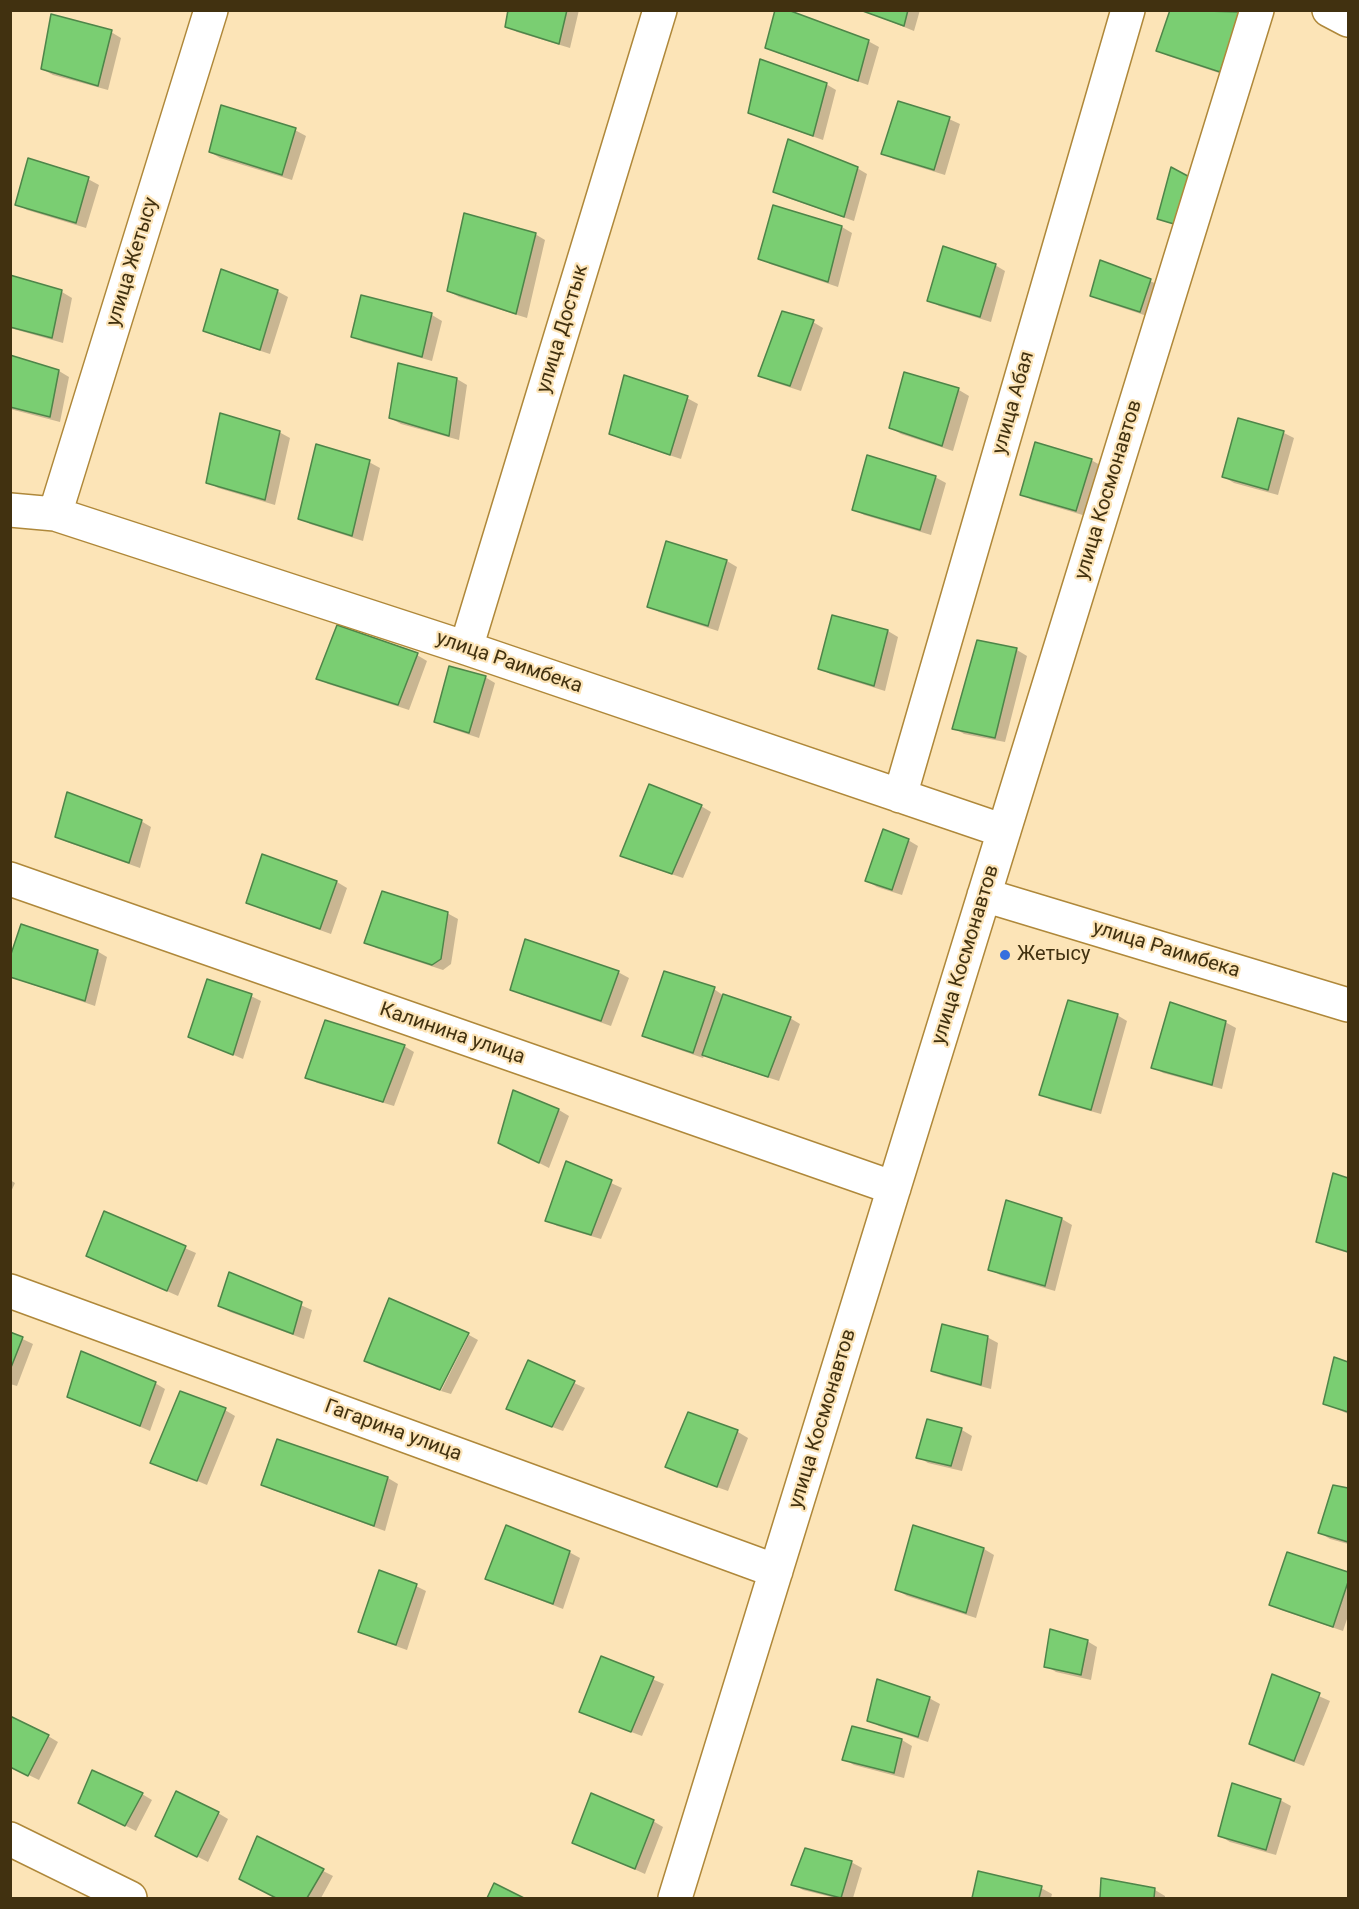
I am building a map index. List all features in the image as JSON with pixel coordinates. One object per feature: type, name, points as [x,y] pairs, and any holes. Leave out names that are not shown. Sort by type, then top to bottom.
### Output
[{"type":"street","name":"улица Жетысу","points":[[55,514],[211,10]]},
{"type":"street","name":"улица Достык","points":[[466,648],[660,10]]},
{"type":"street","name":"улица Абая","points":[[900,796],[1128,10]]},
{"type":"street","name":"улица Космонавтов","points":[[675,1899],[1257,10]]},
{"type":"street","points":[[1329,10],[1348,20]]},
{"type":"street","name":"улица Раимбека","points":[[10,510],[55,514],[466,648],[1004,831]]},
{"type":"street","name":"Калинина улица","points":[[10,879],[894,1188]]},
{"type":"street","name":"улица Раимбека","points":[[984,895],[1348,1005]]},
{"type":"street","name":"Гагарина улица","points":[[10,1291],[776,1571]]},
{"type":"street","points":[[10,1839],[130,1899]]},
{"type":"building","points":[[508,10],[567,10],[559,44],[505,27]]},
{"type":"building","points":[[775,10],[788,10],[869,40],[858,81],[765,48]]},
{"type":"building","points":[[860,10],[908,10],[904,26]]},
{"type":"building","points":[[1170,10],[1241,12],[1220,72],[1156,51]]},
{"type":"building","points":[[51,14],[112,30],[98,86],[41,69]]},
{"type":"building","points":[[760,59],[827,83],[813,136],[748,113]]},
{"type":"building","points":[[898,101],[950,117],[934,170],[881,154]]},
{"type":"building","points":[[221,105],[296,128],[282,175],[209,152]]},
{"type":"building","points":[[788,139],[858,167],[844,217],[773,192]]},
{"type":"building","points":[[28,158],[89,177],[76,223],[15,205]]},
{"type":"building","points":[[1171,167],[1197,181],[1184,227],[1157,219]]},
{"type":"building","points":[[773,205],[842,226],[828,282],[758,259]]},
{"type":"building","points":[[464,213],[536,233],[516,314],[447,291]]},
{"type":"building","points":[[943,246],[996,264],[980,317],[927,301]]},
{"type":"building","points":[[1100,260],[1151,279],[1140,312],[1090,296]]},
{"type":"building","points":[[221,269],[278,290],[260,350],[203,331]]},
{"type":"building","points":[[10,275],[62,290],[52,338],[10,327]]},
{"type":"building","points":[[361,295],[432,313],[422,357],[351,337]]},
{"type":"building","points":[[782,311],[814,320],[790,386],[758,376]]},
{"type":"building","points":[[10,355],[59,370],[50,417],[10,407]]},
{"type":"building","points":[[398,363],[457,378],[449,436],[389,418]]},
{"type":"building","points":[[904,372],[959,388],[942,446],[889,428]]},
{"type":"building","points":[[624,375],[688,396],[670,455],[609,434]]},
{"type":"building","points":[[220,413],[280,431],[265,500],[206,483]]},
{"type":"building","points":[[1238,418],[1284,431],[1268,490],[1222,477]]},
{"type":"building","points":[[1035,442],[1092,459],[1076,511],[1020,495]]},
{"type":"building","points":[[316,444],[370,460],[352,536],[298,519]]},
{"type":"building","points":[[867,455],[936,476],[920,530],[852,510]]},
{"type":"building","points":[[666,541],[727,560],[708,626],[647,607]]},
{"type":"building","points":[[832,615],[888,630],[874,686],[818,669]]},
{"type":"building","points":[[337,625],[418,653],[398,705],[316,679]]},
{"type":"building","points":[[977,640],[1017,648],[995,738],[952,729]]},
{"type":"building","points":[[449,666],[486,676],[469,733],[434,722]]},
{"type":"building","points":[[649,784],[702,805],[672,874],[620,856]]},
{"type":"building","points":[[67,792],[142,820],[129,863],[55,837]]},
{"type":"building","points":[[883,829],[909,839],[892,890],[865,881]]},
{"type":"building","points":[[262,854],[337,881],[320,929],[246,903]]},
{"type":"building","points":[[382,891],[448,912],[441,959],[432,965],[364,943]]},
{"type":"building","points":[[21,924],[98,950],[85,1001],[10,977],[10,957]]},
{"type":"building","points":[[525,939],[619,971],[601,1021],[510,990]]},
{"type":"building","points":[[664,971],[715,987],[693,1053],[642,1036]]},
{"type":"building","points":[[207,979],[252,994],[233,1055],[188,1037]]},
{"type":"building","points":[[723,994],[791,1017],[768,1077],[702,1055]]},
{"type":"building","points":[[1068,1000],[1118,1014],[1091,1110],[1039,1095]]},
{"type":"building","points":[[1170,1002],[1226,1021],[1212,1085],[1151,1068]]},
{"type":"building","points":[[325,1020],[405,1045],[383,1102],[305,1078]]},
{"type":"building","points":[[513,1090],[559,1109],[539,1163],[498,1143]]},
{"type":"building","points":[[566,1161],[612,1180],[591,1235],[545,1221]]},
{"type":"building","points":[[1333,1173],[1348,1178],[1348,1252],[1316,1242]]},
{"type":"building","points":[[1006,1200],[1062,1218],[1045,1286],[988,1270]]},
{"type":"building","points":[[104,1211],[186,1246],[167,1291],[86,1256]]},
{"type":"building","points":[[229,1272],[302,1302],[293,1334],[218,1306]]},
{"type":"building","points":[[389,1298],[469,1333],[440,1390],[364,1361]]},
{"type":"building","points":[[942,1324],[988,1336],[981,1385],[931,1371]]},
{"type":"building","points":[[10,1332],[23,1337],[10,1370]]},
{"type":"building","points":[[81,1351],[156,1382],[140,1426],[67,1397]]},
{"type":"building","points":[[1334,1357],[1348,1362],[1348,1412],[1323,1404]]},
{"type":"building","points":[[528,1360],[575,1381],[552,1427],[506,1409]]},
{"type":"building","points":[[180,1391],[226,1408],[197,1481],[150,1463]]},
{"type":"building","points":[[688,1412],[738,1430],[717,1487],[665,1467]]},
{"type":"building","points":[[927,1419],[962,1428],[951,1466],[916,1458]]},
{"type":"building","points":[[277,1439],[388,1477],[374,1526],[261,1485]]},
{"type":"building","points":[[1333,1485],[1348,1488],[1348,1542],[1318,1533]]},
{"type":"building","points":[[506,1525],[570,1551],[553,1604],[485,1579]]},
{"type":"building","points":[[913,1525],[984,1548],[966,1613],[895,1590]]},
{"type":"building","points":[[1287,1552],[1348,1572],[1348,1582],[1333,1627],[1269,1605]]},
{"type":"building","points":[[379,1570],[417,1584],[396,1645],[358,1632]]},
{"type":"building","points":[[1050,1629],[1088,1640],[1081,1675],[1044,1667]]},
{"type":"building","points":[[601,1656],[654,1677],[631,1732],[579,1712]]},
{"type":"building","points":[[1272,1674],[1320,1693],[1294,1761],[1249,1744]]},
{"type":"building","points":[[877,1679],[930,1697],[918,1737],[867,1721]]},
{"type":"building","points":[[10,1716],[49,1735],[28,1776],[10,1767]]},
{"type":"building","points":[[852,1726],[902,1739],[894,1773],[842,1760]]},
{"type":"building","points":[[92,1770],[143,1793],[125,1826],[78,1803]]},
{"type":"building","points":[[1232,1783],[1281,1799],[1266,1850],[1218,1836]]},
{"type":"building","points":[[176,1791],[219,1812],[197,1857],[155,1836]]},
{"type":"building","points":[[591,1793],[654,1820],[635,1869],[572,1843]]},
{"type":"building","points":[[257,1836],[324,1869],[307,1898],[276,1898],[239,1879]]},
{"type":"building","points":[[805,1848],[852,1861],[841,1898],[791,1885]]},
{"type":"building","points":[[978,1871],[1042,1886],[1039,1898],[972,1898]]},
{"type":"building","points":[[1101,1878],[1155,1888],[1154,1898],[1100,1898]]},
{"type":"building","points":[[494,1883],[524,1898],[487,1898]]},
{"type":"place","name":"Жетысу","points":[[1005,955]]}]
